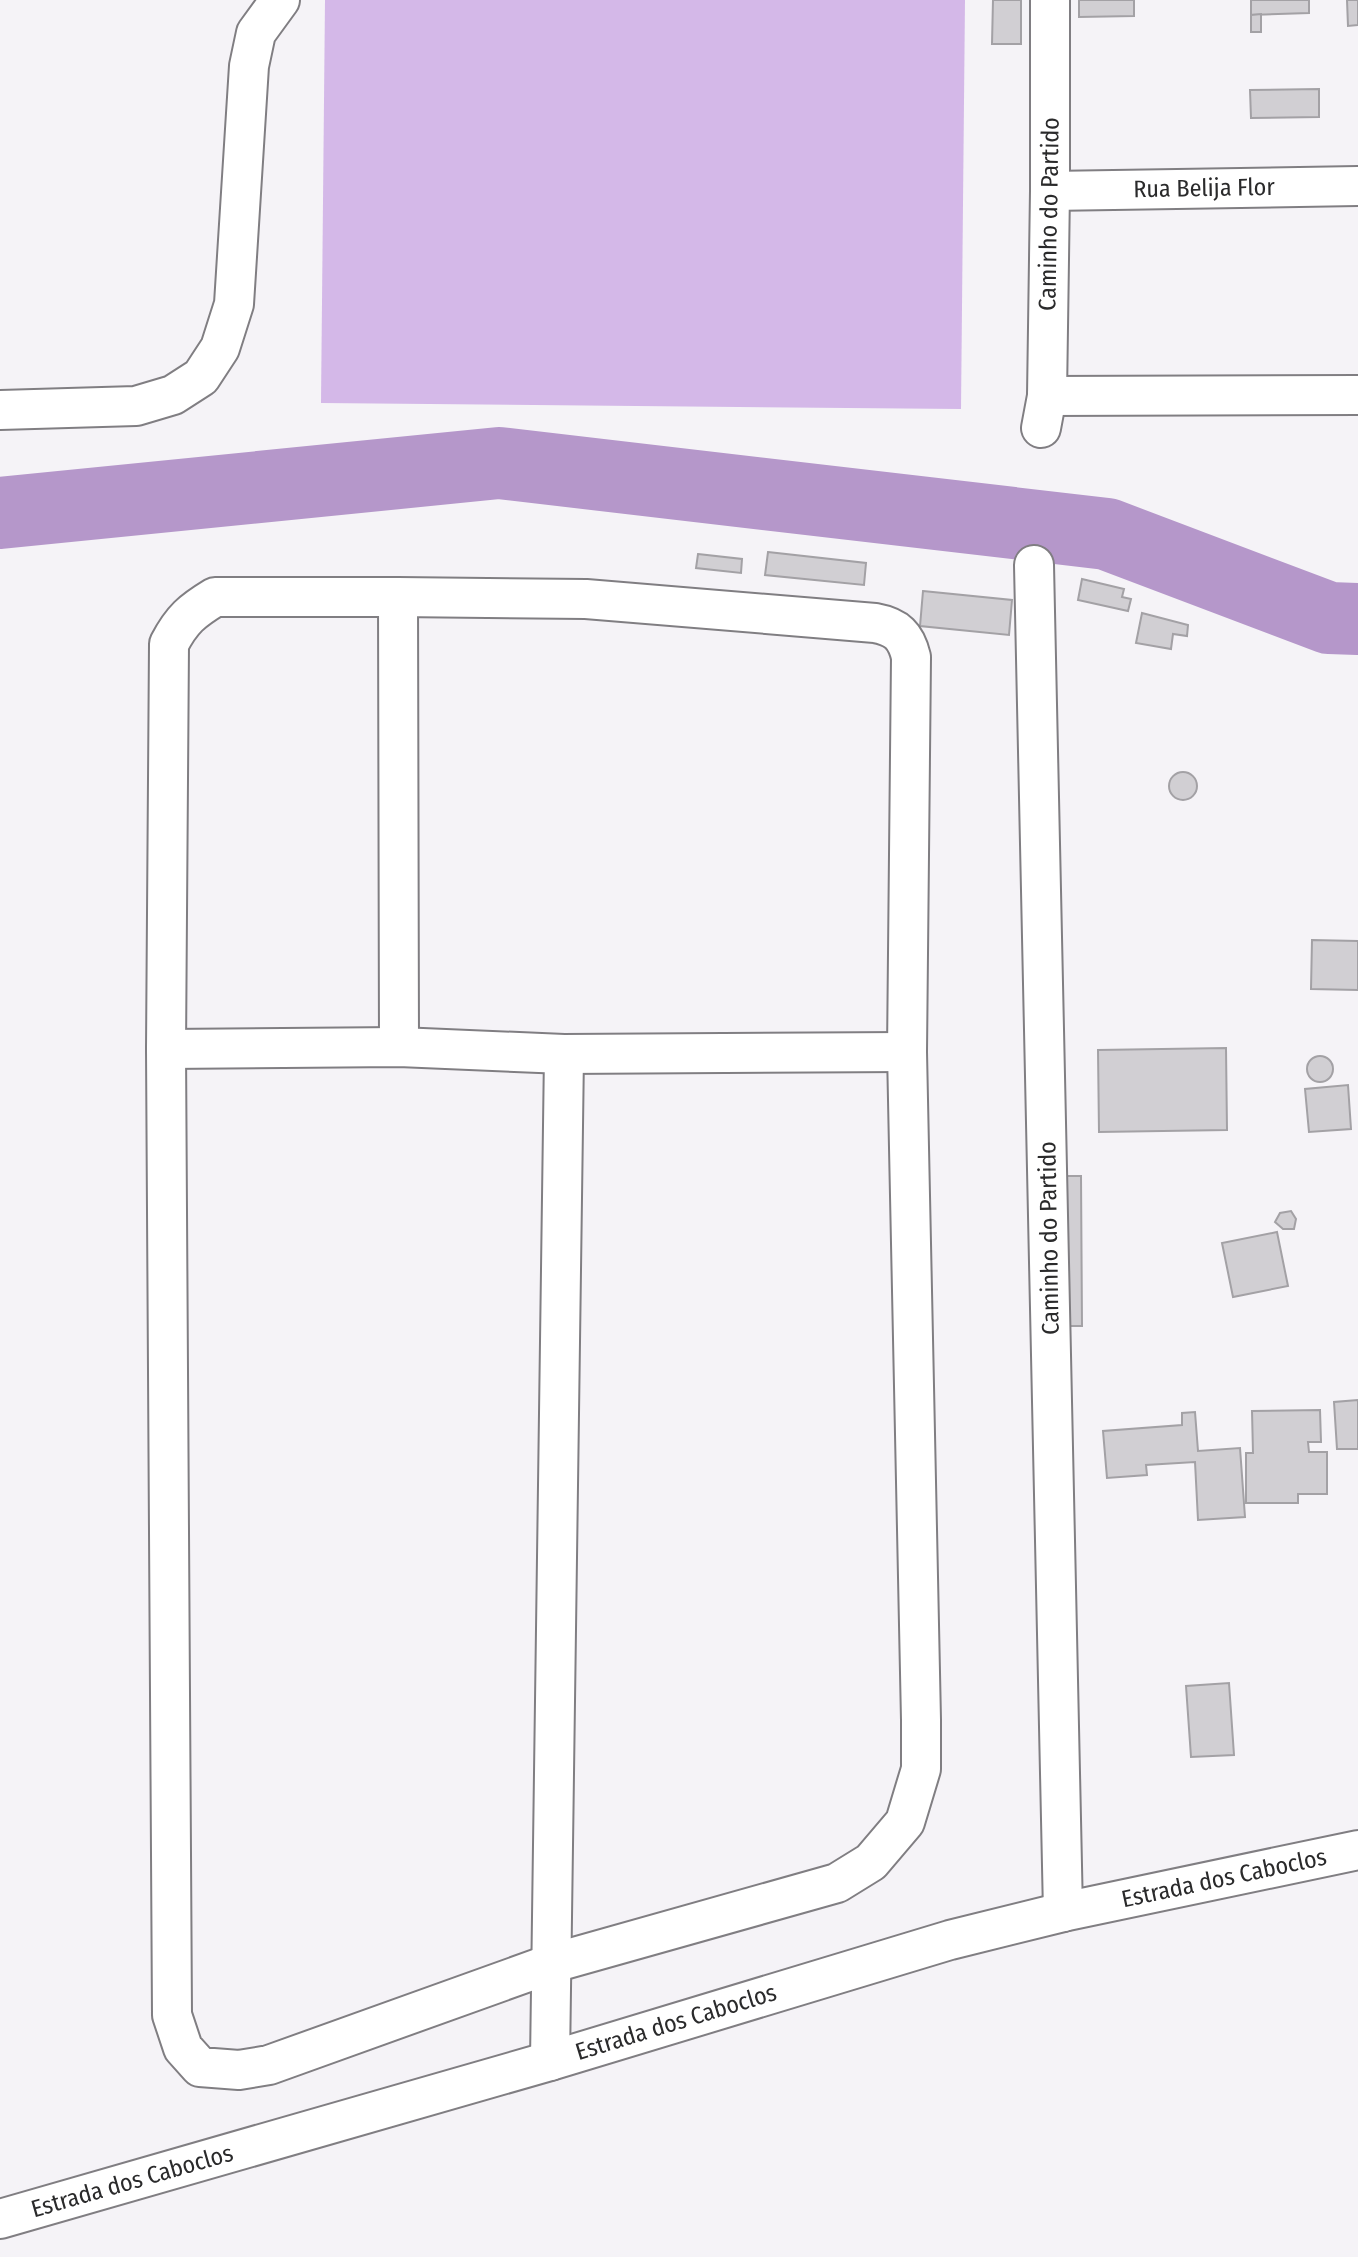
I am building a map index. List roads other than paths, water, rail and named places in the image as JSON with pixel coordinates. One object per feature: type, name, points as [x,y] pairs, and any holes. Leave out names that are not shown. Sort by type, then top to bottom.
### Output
[{"type":"street","points":[[0,410],[136,406],[173,395],[201,377],[220,348],[234,304],[249,66],[256,33],[280,0]]},
{"type":"street","name":"Caminho do Partido","points":[[1050,0],[1050,191],[1044,412],[1358,395]]},
{"type":"street","name":"Rua Belija Flor","points":[[1050,191],[1358,186]]},
{"type":"street","name":"Caminho do Partido","points":[[1034,565],[1063,1912]]},
{"type":"street","points":[[215,597],[586,599],[875,623],[889,626],[901,633],[911,657],[907,1052],[921,1769],[905,1822],[871,1862],[837,1883],[552,1963],[269,2065],[239,2070],[200,2067],[183,2048],[172,2015],[166,1049],[169,644],[192,611],[215,597]]},
{"type":"street","points":[[398,597],[399,1047]]},
{"type":"street","points":[[166,1049],[399,1047],[564,1054],[907,1052]]},
{"type":"street","points":[[550,2061],[564,1054]]},
{"type":"street","name":"Estrada dos Caboclos","points":[[0,2219],[550,2061],[950,1940],[1063,1912],[1358,1850]]},
{"type":"waterway","points":[[0,513],[499,463],[1107,534],[1329,618],[1358,619]]}]
